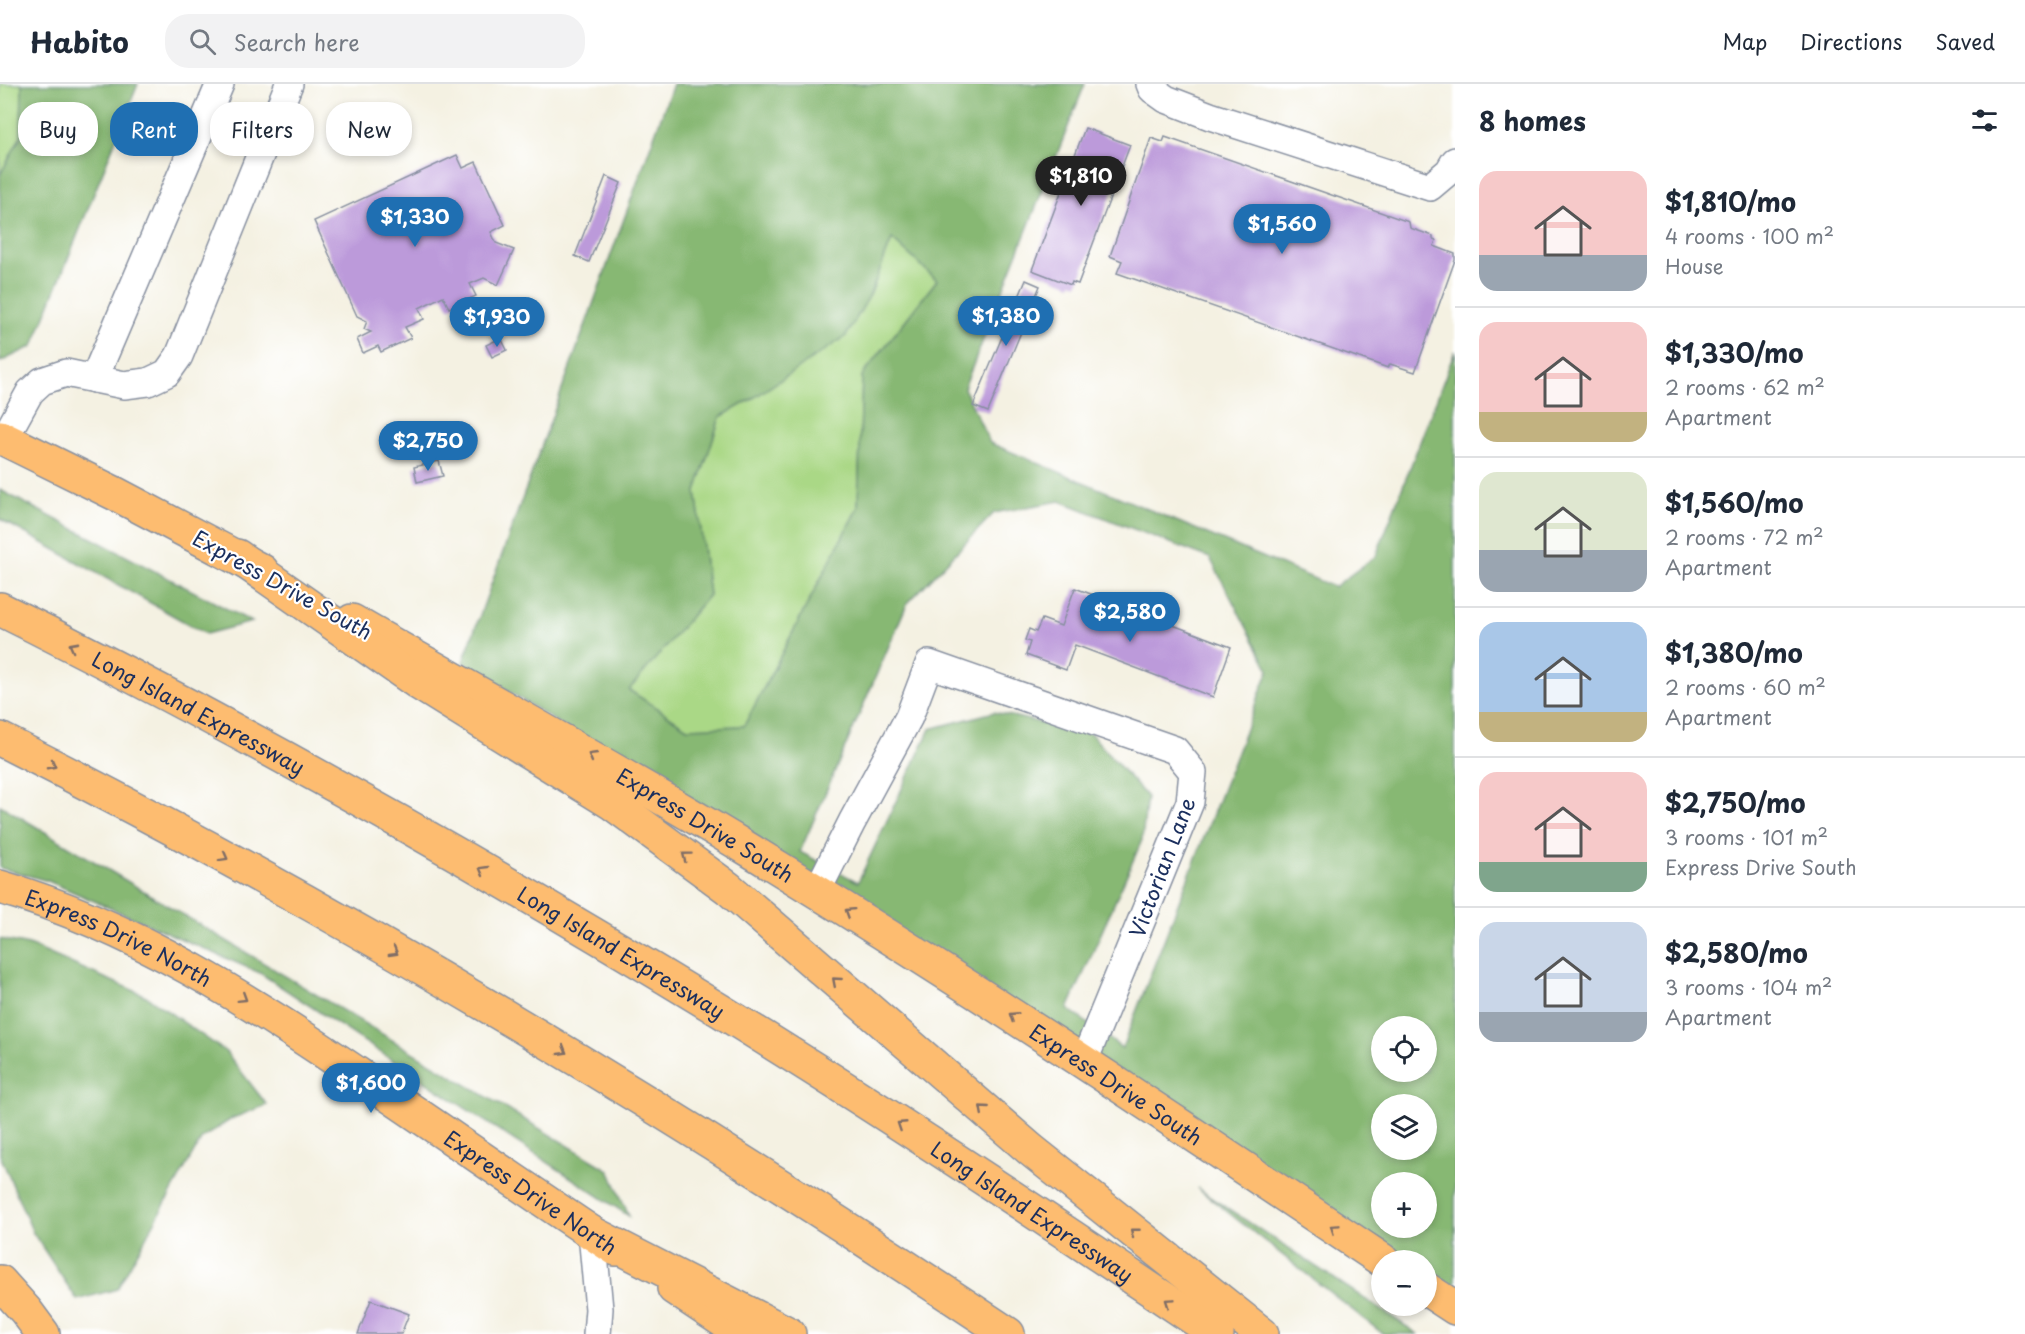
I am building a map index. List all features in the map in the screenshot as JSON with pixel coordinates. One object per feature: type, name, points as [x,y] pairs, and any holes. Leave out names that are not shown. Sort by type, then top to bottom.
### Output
[{"type":"main road","name":"Express Drive South","points":[[2,438],[237,556],[619,772],[817,891],[1084,1062],[1371,1253]]},
{"type":"main road","points":[[237,556],[420,684],[612,803],[720,881],[1031,1150],[1262,1334]]},
{"type":"main road","name":"Long Island Expressway","points":[[0,609],[226,727],[557,912],[718,1009],[869,1105],[1217,1334]]},
{"type":"main road","points":[[0,739],[186,835],[512,1020],[833,1218],[1008,1334]]},
{"type":"main road","name":"Express Drive North","points":[[0,887],[76,913],[131,936],[237,994],[743,1334]]},
{"type":"main road","points":[[592,1233],[789,1334]]},
{"type":"main road","points":[[0,1264],[35,1323]]},
{"type":"main road","points":[[0,1282],[35,1323]]},
{"type":"main road","points":[[1437,1296],[1455,1308]]},
{"type":"lane","points":[[94,379],[220,84]]},
{"type":"lane","points":[[2,438],[30,392],[42,381],[66,373],[123,385],[148,382],[167,373],[179,356],[289,84]]},
{"type":"lane","points":[[1150,84],[1152,89],[1166,99],[1210,116],[1430,187],[1449,171],[1455,160]]},
{"type":"lane","name":"Victorian Lane","points":[[817,891],[909,717],[929,664],[1175,750],[1192,772],[1190,802],[1084,1062]]},
{"type":"lane","points":[[592,1233],[599,1309],[597,1334]]},
{"type":"green space","points":[[0,84],[22,84],[22,102],[18,102],[18,142],[0,175]]},
{"type":"green space","points":[[22,84],[138,84],[131,102],[110,102],[110,154],[33,346],[0,362],[0,175],[18,142],[18,156],[98,156],[98,102],[22,102]]},
{"type":"green space","points":[[673,84],[1085,84],[964,388],[990,443],[1334,587],[1376,556],[1455,351],[1455,1297],[1437,1285],[1437,1250],[1381,1250],[463,662]],"holes":[[[892,239],[937,280],[862,376],[858,507],[744,726],[687,728],[629,690],[709,595],[696,491],[720,417],[752,399],[846,336],[870,295]],[[1060,501],[1210,558],[1269,670],[1122,1048],[1068,1009],[1142,840],[1147,797],[1091,734],[994,712],[930,729],[858,882],[800,852],[907,604],[994,513]]]},
{"type":"green space","points":[[892,239],[937,280],[862,376],[858,507],[744,726],[687,728],[628,690],[709,595],[696,491],[720,417],[752,399],[870,295]]},
{"type":"green space","points":[[0,490],[252,622],[206,634],[0,519]]},
{"type":"green space","points":[[0,805],[609,1170],[629,1216],[260,973],[48,881],[0,868]]},
{"type":"green space","points":[[0,939],[29,945],[146,996],[226,1052],[267,1105],[233,1118],[202,1138],[117,1289],[77,1300],[33,1233],[0,1155]]},
{"type":"green space","points":[[1197,1188],[1371,1303],[1371,1316],[1391,1316],[1418,1334],[1383,1334]]},
{"type":"building","points":[[1085,128],[1130,145],[1078,284],[1072,282],[1071,285],[1032,270]]},
{"type":"building","points":[[1165,137],[1409,222],[1410,228],[1433,236],[1436,240],[1434,246],[1455,254],[1455,260],[1415,372],[1390,364],[1388,368],[1117,273],[1122,261],[1110,256],[1151,138],[1163,142]]},
{"type":"building","points":[[457,155],[463,168],[476,162],[505,225],[491,232],[496,243],[514,250],[498,285],[484,278],[470,284],[476,296],[449,308],[443,296],[419,308],[424,319],[405,327],[411,338],[381,352],[378,346],[363,353],[357,339],[371,332],[364,329],[367,321],[357,316],[314,221]]},
{"type":"building","points":[[606,176],[621,183],[589,262],[575,256]]},
{"type":"building","points":[[1026,280],[1040,286],[988,412],[973,406]]},
{"type":"building","points":[[501,338],[507,350],[492,357],[486,345]]},
{"type":"building","points":[[439,461],[443,476],[417,482],[414,467]]},
{"type":"building","points":[[1075,588],[1231,647],[1213,697],[1075,645],[1066,670],[1026,655],[1030,642],[1025,640],[1029,629],[1036,632],[1042,619],[1061,626]]},
{"type":"building","points":[[371,1300],[409,1314],[401,1334],[358,1334]]}]
